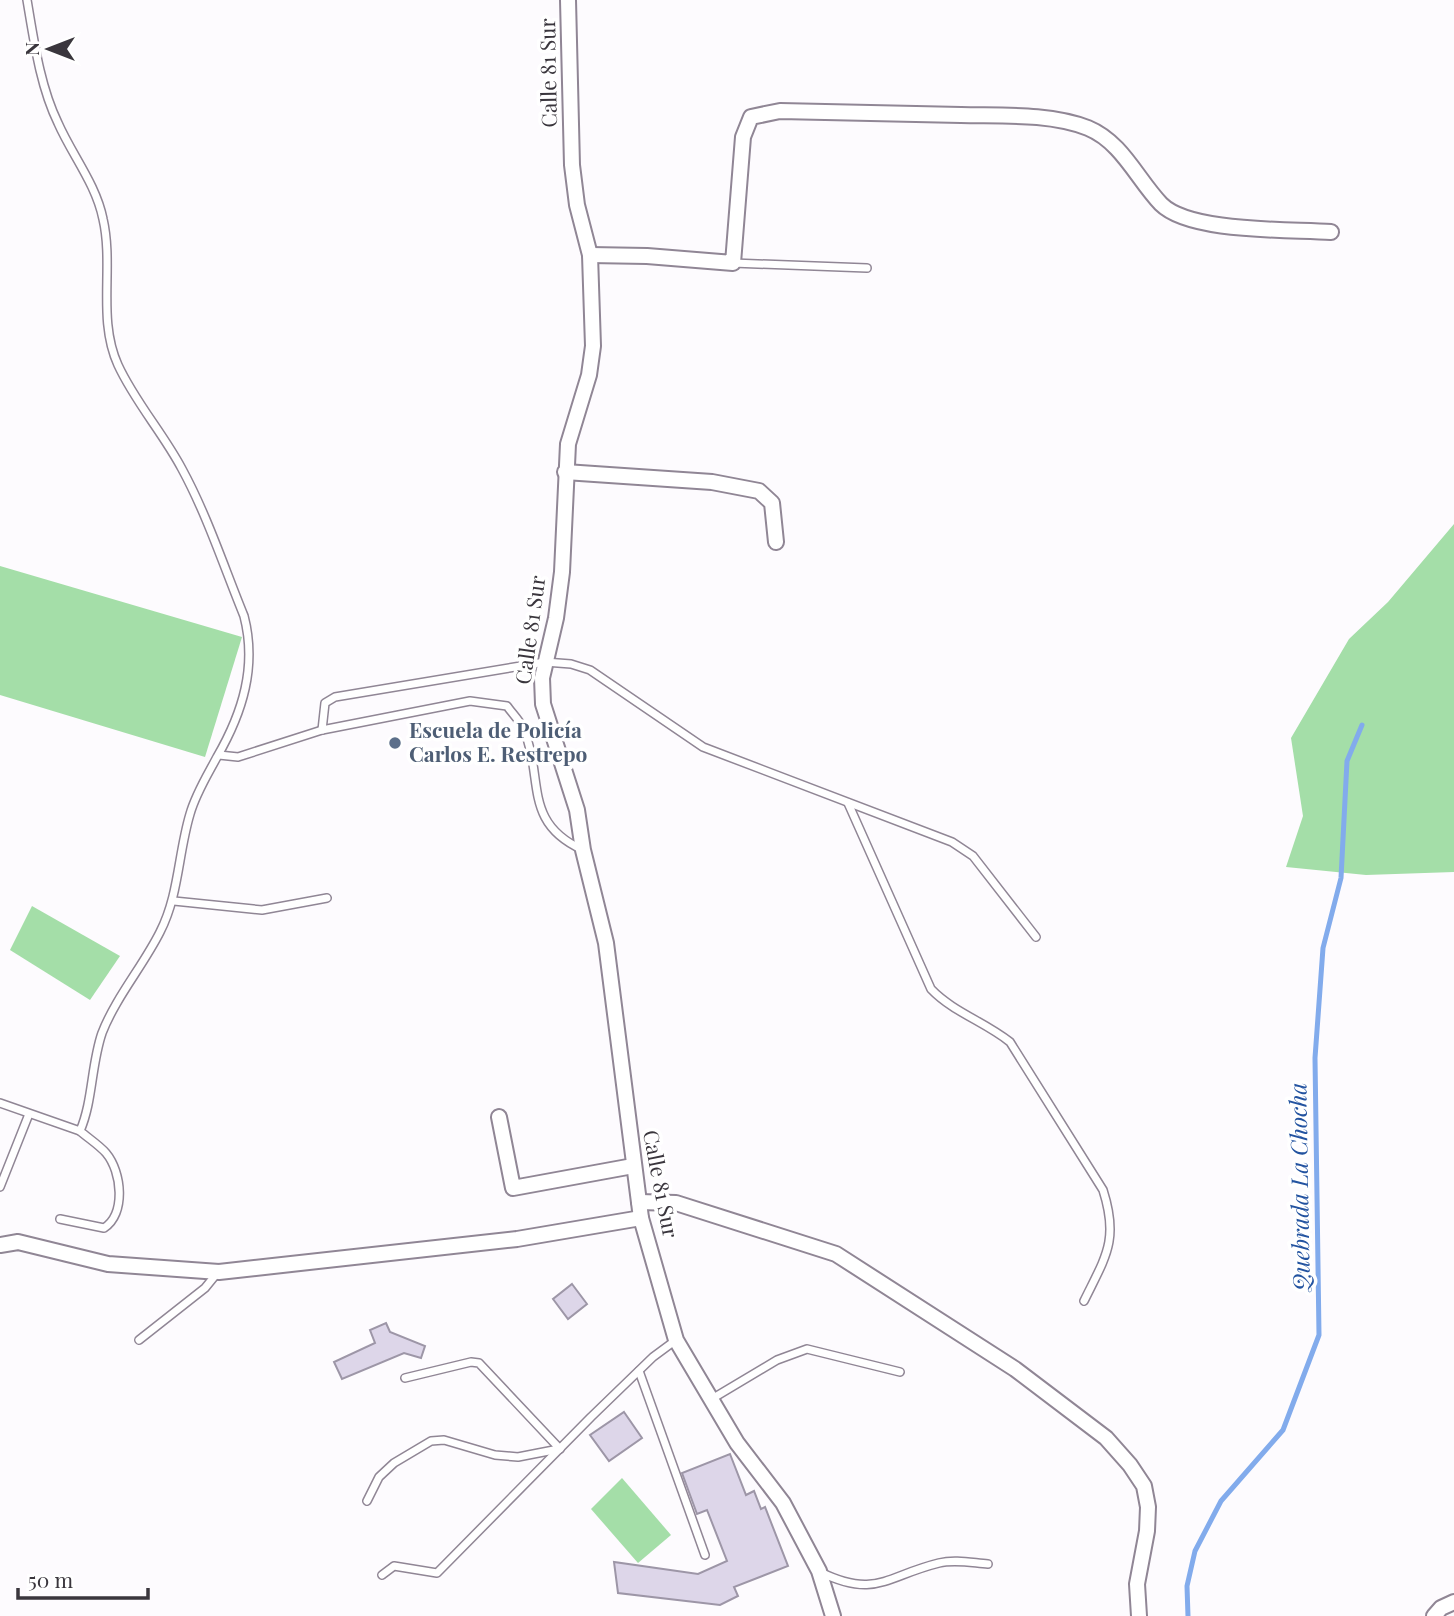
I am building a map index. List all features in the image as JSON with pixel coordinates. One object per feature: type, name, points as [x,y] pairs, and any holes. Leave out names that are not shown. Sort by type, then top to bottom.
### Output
[{"type":"street","name":"Calle 81 Sur","points":[[568,0],[572,165],[576,205],[590,255],[593,346],[589,375],[568,444],[562,572],[556,618],[542,678],[544,704],[577,810],[583,850],[606,943],[641,1218],[676,1340],[737,1443],[783,1503],[820,1571],[833,1616]]},
{"type":"street","points":[[590,255],[733,262],[746,124],[751,117],[780,111],[1010,117],[1058,121],[1087,127],[1104,136],[1162,205],[1178,216],[1200,223],[1331,232]]},
{"type":"street","points":[[565,472],[684,478],[759,491],[772,503],[776,542]]},
{"type":"street","points":[[499,1117],[513,1188],[633,1166]]},
{"type":"street","points":[[639,1202],[676,1203],[836,1254],[1015,1369],[1105,1438],[1130,1465],[1144,1486],[1148,1507],[1147,1531],[1137,1584],[1139,1616]]},
{"type":"street","points":[[0,1245],[19,1242],[108,1264],[219,1272],[517,1239],[641,1218]]},
{"type":"street","points":[[1434,1616],[1441,1608],[1454,1602]]},
{"type":"lane","points":[[27,0],[37,58],[57,122],[103,215],[110,251],[107,321],[111,346],[134,396],[183,469],[244,615],[250,640],[250,671],[242,704],[219,755],[199,789],[190,814],[174,901],[160,933],[102,1034],[80,1132]]},
{"type":"lane","points":[[733,262],[867,268]]},
{"type":"lane","points":[[322,730],[325,703],[335,697],[545,662],[571,664],[590,670],[704,747],[952,842],[973,856],[1036,937]]},
{"type":"lane","points":[[219,755],[238,757],[322,730],[470,701],[507,706],[523,728],[541,810],[562,841],[583,850]]},
{"type":"lane","points":[[849,803],[931,989],[943,1001],[993,1029],[1010,1042],[1103,1190],[1112,1217],[1108,1251],[1084,1301]]},
{"type":"lane","points":[[174,901],[262,910],[327,898]]},
{"type":"lane","points":[[0,1103],[80,1132],[105,1152],[115,1167],[119,1207],[114,1222],[104,1228],[60,1219]]},
{"type":"lane","points":[[0,1187],[29,1114]]},
{"type":"lane","points":[[139,1340],[205,1288],[219,1272]]},
{"type":"lane","points":[[382,1575],[394,1566],[437,1573],[560,1448],[639,1371],[676,1340]]},
{"type":"lane","points":[[710,1400],[777,1360],[807,1349],[900,1372]]},
{"type":"lane","points":[[405,1378],[471,1362],[479,1363],[560,1448]]},
{"type":"lane","points":[[639,1371],[705,1555]]},
{"type":"lane","points":[[368,1501],[379,1477],[386,1470],[431,1441],[444,1440],[495,1455],[518,1457],[560,1448]]},
{"type":"lane","points":[[820,1571],[842,1582],[874,1586],[939,1563],[988,1564]]},
{"type":"green space","points":[[1454,524],[1454,872],[1366,875],[1286,867],[1303,816],[1291,738],[1349,639],[1388,602]]},
{"type":"green space","points":[[0,566],[242,637],[205,757],[0,695]]},
{"type":"green space","points":[[32,906],[120,956],[90,1000],[10,950]]},
{"type":"green space","points":[[622,1478],[671,1535],[638,1563],[591,1509]]},
{"type":"building","points":[[572,1284],[587,1304],[568,1319],[553,1299]]},
{"type":"building","points":[[386,1323],[390,1332],[425,1346],[421,1358],[404,1353],[342,1379],[334,1362],[375,1343],[370,1330]]},
{"type":"building","points":[[624,1412],[642,1438],[609,1461],[590,1435]]},
{"type":"building","points":[[730,1454],[746,1495],[754,1491],[761,1509],[765,1507],[788,1566],[734,1587],[738,1596],[720,1605],[618,1593],[614,1562],[698,1574],[727,1561],[707,1510],[697,1514],[682,1473]]},
{"type":"waterway","name":"Quebrada La Chocha","points":[[1188,1616],[1187,1586],[1195,1551],[1221,1501],[1283,1430],[1319,1335],[1315,1058],[1323,948],[1341,878],[1347,761],[1362,725]]},
{"type":"place","name":"Escuela de Policía Carlos E. Restrepo","points":[[395,743]]}]
